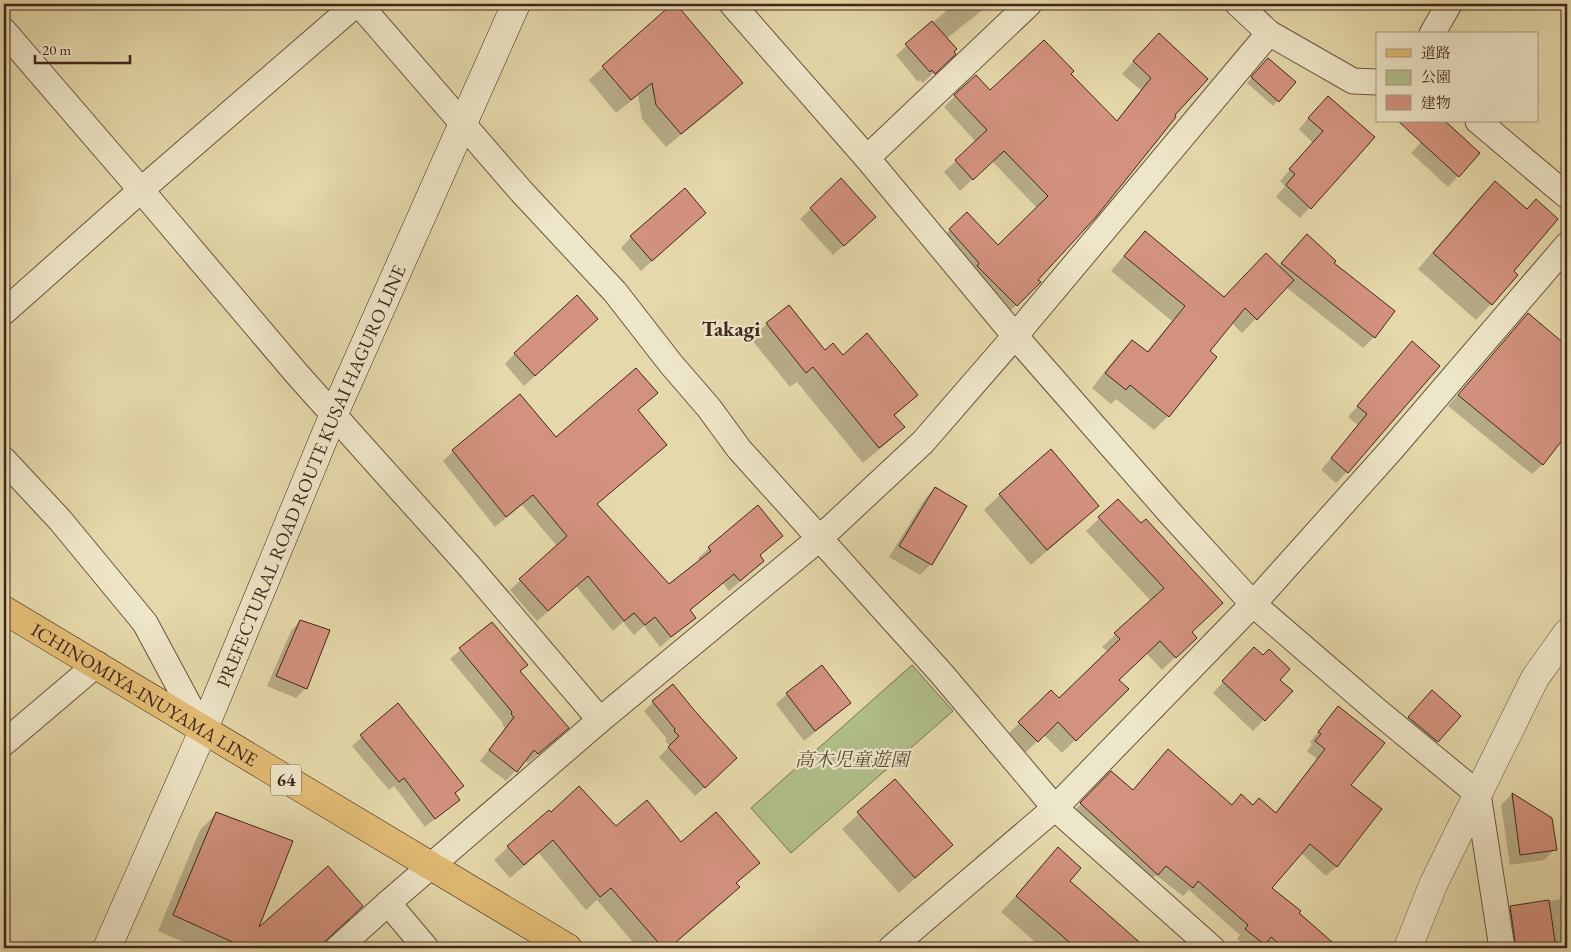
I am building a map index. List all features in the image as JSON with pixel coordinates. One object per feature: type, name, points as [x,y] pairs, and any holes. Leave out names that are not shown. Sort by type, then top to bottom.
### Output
[{"type":"main road","name":"PREFECTURAL ROAD ROUTE KUSAI HAGURO LINE","points":[[107,948],[203,730],[333,416],[516,4]]},
{"type":"main road","name":"ICHINOMIYA-INUYAMA LINE","points":[[4,610],[568,948]]},
{"type":"main road","points":[[1408,948],[1433,885],[1536,678],[1567,633]]},
{"type":"street","points":[[4,312],[358,4],[521,191],[615,292],[739,449],[941,672],[1055,808],[1212,948]]},
{"type":"street","points":[[732,4],[867,158],[1015,336],[1170,513],[1253,604],[1376,710],[1478,794],[1502,948]]},
{"type":"street","points":[[867,158],[1029,4]]},
{"type":"street","points":[[1239,4],[1269,33],[1353,81],[1376,82]]},
{"type":"street","points":[[1433,32],[1449,4]]},
{"type":"street","points":[[4,31],[142,190],[333,416],[469,566],[600,720]]},
{"type":"street","points":[[338,948],[600,720],[820,538],[923,442],[1015,336],[1269,33]]},
{"type":"street","points":[[1479,122],[1567,196]]},
{"type":"street","points":[[890,948],[1055,808],[1253,604],[1391,450],[1567,245]]},
{"type":"street","points":[[4,460],[60,520],[145,623],[203,730]]},
{"type":"street","points":[[4,743],[97,664]]},
{"type":"street","points":[[388,903],[426,948]]},
{"type":"green space","name":"高木児童遊園","points":[[912,665],[953,711],[791,853],[751,808]]},
{"type":"building","points":[[672,4],[676,4],[743,83],[681,134],[656,105],[652,83],[631,100],[602,66]]},
{"type":"building","points":[[932,21],[957,49],[954,52],[956,54],[935,74],[932,70],[930,72],[905,44]]},
{"type":"building","points":[[1159,33],[1208,79],[1175,115],[1176,117],[1096,217],[1038,280],[1041,282],[1017,306],[977,266],[979,263],[949,229],[967,212],[998,245],[1048,196],[1004,151],[973,180],[955,160],[987,130],[954,95],[976,75],[990,90],[1044,40],[1074,71],[1071,74],[1117,121],[1151,78],[1133,61]]},
{"type":"building","points":[[1268,58],[1296,82],[1279,102],[1251,77]]},
{"type":"building","points":[[1328,96],[1375,137],[1311,209],[1286,185],[1295,174],[1289,169],[1323,131],[1308,118]]},
{"type":"building","points":[[1399,122],[1446,122],[1480,153],[1459,177]]},
{"type":"building","points":[[841,178],[876,217],[844,246],[810,208]]},
{"type":"building","points":[[1495,181],[1527,209],[1536,199],[1558,219],[1514,271],[1518,275],[1492,305],[1433,253]]},
{"type":"building","points":[[685,188],[706,213],[652,261],[630,236]]},
{"type":"building","points":[[1145,231],[1224,297],[1266,253],[1294,280],[1257,320],[1245,308],[1210,351],[1217,357],[1169,417],[1130,385],[1126,390],[1105,373],[1132,340],[1148,352],[1185,306],[1124,256]]},
{"type":"building","points":[[1307,234],[1336,261],[1334,263],[1395,311],[1375,338],[1281,263]]},
{"type":"building","points":[[577,295],[598,319],[535,376],[514,353]]},
{"type":"building","points":[[789,305],[825,350],[833,343],[843,355],[867,333],[918,395],[894,415],[905,427],[879,448],[813,367],[806,373],[766,323]]},
{"type":"building","points":[[1528,313],[1567,346],[1567,434],[1543,465],[1458,395]]},
{"type":"building","points":[[1412,341],[1440,366],[1348,473],[1331,458],[1367,414],[1357,406]]},
{"type":"building","points":[[636,368],[658,393],[638,410],[667,445],[597,504],[669,584],[711,551],[708,547],[758,505],[783,536],[760,555],[764,561],[740,581],[734,574],[690,610],[696,618],[671,637],[655,617],[645,625],[634,613],[624,621],[588,576],[548,611],[519,579],[567,536],[533,495],[506,517],[452,450],[520,394],[556,437]]},
{"type":"building","points":[[1051,449],[1099,506],[1047,550],[999,494]]},
{"type":"building","points":[[935,487],[967,506],[932,565],[899,546]]},
{"type":"building","points":[[1118,499],[1141,523],[1146,519],[1223,603],[1192,632],[1197,638],[1176,658],[1160,641],[1119,680],[1129,689],[1076,741],[1058,722],[1038,742],[1018,722],[1051,690],[1059,698],[1120,639],[1114,633],[1164,588],[1098,517]]},
{"type":"building","points":[[300,620],[330,630],[307,689],[276,676]]},
{"type":"building","points":[[492,622],[528,665],[520,671],[569,728],[538,754],[534,750],[517,772],[489,750],[514,717],[511,714],[512,712],[459,648]]},
{"type":"building","points":[[1254,647],[1263,655],[1269,649],[1290,669],[1280,680],[1293,691],[1265,721],[1222,681]]},
{"type":"building","points":[[822,665],[851,703],[815,731],[786,693]]},
{"type":"building","points":[[673,684],[737,758],[705,788],[668,747],[679,736],[652,701]]},
{"type":"building","points":[[1432,690],[1461,716],[1438,742],[1408,717]]},
{"type":"building","points":[[398,703],[464,786],[455,793],[460,800],[435,819],[404,778],[399,782],[360,735]]},
{"type":"building","points":[[1338,706],[1385,743],[1351,785],[1382,809],[1337,867],[1310,844],[1272,888],[1301,911],[1299,913],[1339,948],[1284,948],[1271,937],[1265,945],[1245,929],[1248,925],[1198,881],[1193,888],[1166,866],[1158,875],[1080,803],[1111,771],[1133,790],[1168,749],[1232,805],[1241,794],[1253,805],[1259,798],[1276,813],[1325,749],[1315,741],[1321,734],[1318,732]]},
{"type":"building","points":[[895,779],[953,845],[915,878],[857,812]]},
{"type":"building","points":[[579,786],[616,826],[647,800],[681,842],[716,812],[760,863],[736,883],[740,887],[669,948],[663,948],[611,888],[600,897],[553,840],[524,865],[507,846],[549,810],[551,812]]},
{"type":"building","points":[[1512,793],[1552,818],[1557,850],[1520,855]]},
{"type":"building","points":[[216,812],[293,841],[259,927],[328,866],[363,906],[318,948],[235,948],[239,945],[173,915]]},
{"type":"building","points":[[1058,847],[1081,868],[1070,881],[1146,948],[1076,948],[1016,896]]},
{"type":"building","points":[[1549,900],[1556,948],[1516,948],[1510,906]]},
{"type":"district","name":"Takagi","points":[[731,329]]}]
